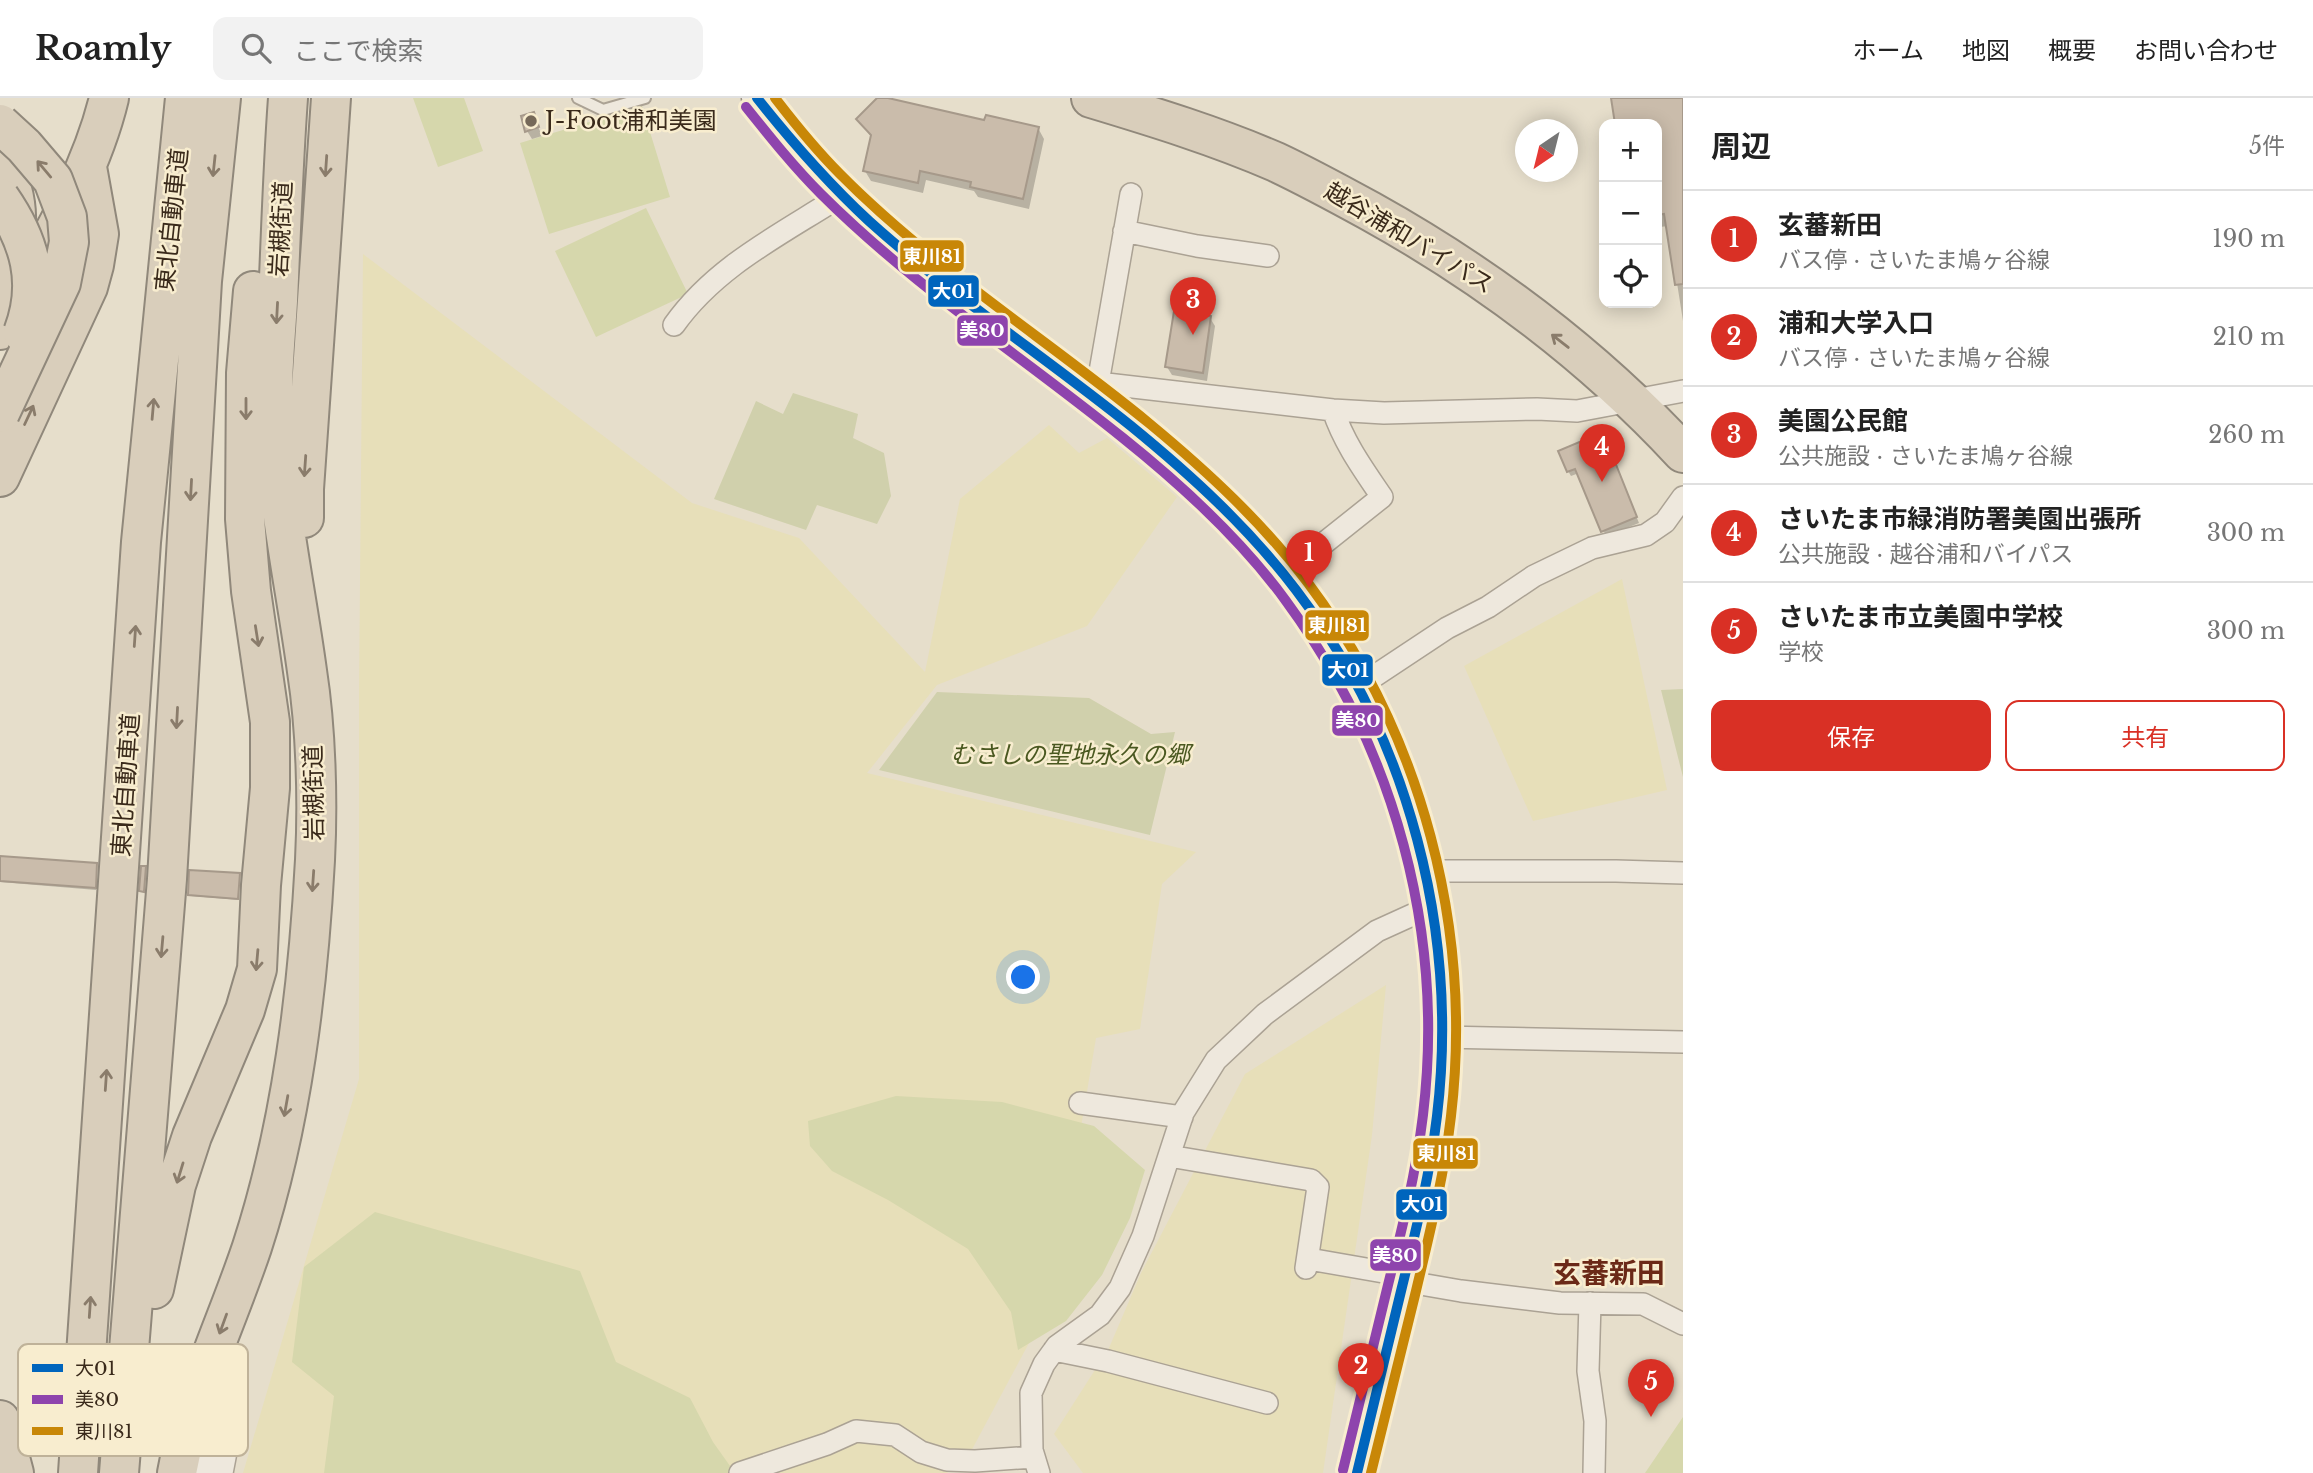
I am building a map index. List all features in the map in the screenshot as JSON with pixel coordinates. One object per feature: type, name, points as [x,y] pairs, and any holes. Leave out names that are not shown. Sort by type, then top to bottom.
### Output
[{"type":"highway","points":[[0,330],[87,167],[110,98]]},
{"type":"highway","name":"東北自動車道","points":[[87,1344],[141,542],[185,98]]},
{"type":"highway","name":"東北自動車道","points":[[129,1344],[167,879],[202,281],[222,98]]},
{"type":"highway","points":[[143,1344],[176,1185],[192,1136],[245,1010],[257,969],[270,788],[270,722],[251,592],[245,519],[246,373],[255,267],[279,98]]},
{"type":"highway","name":"岩槻街道","points":[[225,1344],[281,1135],[292,1074],[309,942],[315,857],[314,741],[308,674],[283,523],[273,405],[288,98]]},
{"type":"highway","points":[[314,741],[313,636],[304,553],[304,489],[331,98]]},
{"type":"highway","name":"越谷浦和バイパス","points":[[1091,98],[1193,129],[1277,163],[1410,233],[1485,281],[1595,368],[1665,401]]},
{"type":"highway","name":"越谷浦和バイパス","points":[[1167,98],[1311,155],[1384,191],[1454,231],[1558,305],[1665,401],[1683,453]]},
{"type":"highway","points":[[0,124],[24,146],[53,180],[67,217],[69,242],[61,283],[0,413]]},
{"type":"highway","points":[[0,159],[12,181],[17,209],[14,241],[0,278]]},
{"type":"highway","points":[[0,477],[88,287],[99,234],[87,167]]},
{"type":"highway","points":[[0,198],[19,228],[29,254],[33,275],[27,324],[0,394]]},
{"type":"highway","points":[[0,1420],[15,1473]]},
{"type":"main road","points":[[757,98],[794,146],[863,217],[924,267],[1094,388],[1210,495],[1248,534],[1284,575],[1339,652],[1394,760],[1418,834],[1426,871],[1438,956],[1442,1037],[1436,1124],[1420,1214],[1357,1473]]},
{"type":"street","points":[[674,326],[705,288],[742,258],[828,204],[838,194]]},
{"type":"street","points":[[1130,194],[1094,388],[1384,413],[1536,409],[1577,411],[1665,401]]},
{"type":"street","points":[[1124,231],[1197,246],[1268,256]]},
{"type":"street","points":[[1284,575],[1382,497],[1352,453],[1333,410]]},
{"type":"street","points":[[1358,687],[1447,628],[1488,607],[1535,576],[1592,548],[1646,535],[1665,522],[1683,497]]},
{"type":"street","points":[[1426,871],[1683,873]]},
{"type":"street","points":[[740,1473],[827,1444],[856,1431],[895,1435],[921,1452],[947,1460],[1036,1465],[1032,1450],[1031,1393],[1044,1364],[1054,1350],[1100,1315],[1120,1288],[1143,1237],[1182,1117],[1216,1059],[1265,1014],[1377,931],[1432,906]]},
{"type":"street","points":[[1442,1037],[1683,1042]]},
{"type":"street","points":[[1080,1103],[1182,1117]]},
{"type":"street","points":[[1169,1156],[1311,1180],[1318,1187],[1307,1264],[1395,1274],[1404,1281],[1461,1292],[1560,1303],[1643,1304],[1683,1324]]},
{"type":"street","points":[[1590,1303],[1588,1371],[1595,1421],[1594,1473]]},
{"type":"street","points":[[1054,1350],[1108,1361],[1267,1403]]},
{"type":"lane","points":[[578,98],[603,110],[645,98]]},
{"type":"shaded area","points":[[363,254],[692,503],[799,538],[925,672],[960,499],[1049,425],[1079,453],[1107,438],[1177,497],[1087,626],[937,685],[867,773],[1196,852],[1162,884],[1140,1029],[1096,1038],[1078,1145],[1120,1173],[969,1455],[947,1473],[243,1473],[359,1079]]},
{"type":"shaded area","points":[[1622,579],[1667,790],[1533,821],[1464,666]]},
{"type":"shaded area","points":[[1386,985],[1372,1135],[1323,1473],[1083,1473],[1054,1434],[1109,1348],[1141,1273],[1245,1074]]},
{"type":"green space","points":[[413,98],[464,98],[483,151],[438,167]]},
{"type":"green space","points":[[642,106],[670,197],[549,234],[520,143]]},
{"type":"green space","points":[[646,208],[688,294],[596,337],[555,251]]},
{"type":"green space","points":[[793,393],[858,414],[853,438],[884,453],[891,496],[877,524],[817,505],[806,530],[714,499],[756,401],[783,414]]},
{"type":"green space","points":[[1683,689],[1683,777],[1661,690]]},
{"type":"green space","name":"むさしの聖地永久の郷","points":[[937,692],[1089,698],[1151,734],[1175,732],[1150,835],[879,770]]},
{"type":"green space","points":[[896,1096],[1002,1102],[1094,1126],[1145,1170],[1130,1218],[1102,1275],[1066,1321],[1018,1350],[1011,1312],[968,1249],[888,1200],[832,1171],[810,1146],[808,1121]]},
{"type":"green space","points":[[375,1212],[580,1271],[616,1362],[690,1398],[713,1442],[735,1473],[324,1473],[334,1396],[292,1362],[304,1267]]},
{"type":"green space","points":[[1683,1417],[1683,1473],[1645,1473]]},
{"type":"building","points":[[877,98],[888,98],[984,120],[986,115],[1039,127],[1023,199],[970,187],[971,182],[920,171],[918,183],[863,171],[871,135],[856,119]]},
{"type":"building","points":[[1611,98],[1683,98],[1683,284],[1675,285],[1662,214],[1662,119],[1614,119]]},
{"type":"building","points":[[534,112],[539,127],[525,132],[521,116]]},
{"type":"building","points":[[1174,311],[1211,316],[1203,373],[1165,367]]},
{"type":"building","points":[[1603,432],[1637,517],[1601,532],[1575,469],[1567,472],[1558,451]]},
{"type":"building","points":[[0,856],[97,863],[96,888],[0,881]]},
{"type":"building","points":[[141,866],[146,866],[144,892],[139,891]]},
{"type":"building","points":[[189,870],[240,873],[238,899],[188,895]]},
{"type":"transit line","name":"大01","points":[[757,98],[811,162],[869,221],[932,275],[1131,426],[1218,503],[1259,545],[1296,590],[1335,648],[1369,709],[1396,773],[1417,839],[1432,907],[1440,977],[1442,1046],[1437,1116],[1427,1181],[1357,1473]]},
{"type":"transit line","name":"東川81","points":[[775,98],[840,174],[913,241],[1150,424],[1234,499],[1308,583],[1348,642],[1382,704],[1409,769],[1430,836],[1445,905],[1454,975],[1456,1045],[1451,1116],[1440,1184],[1371,1473]]},
{"type":"transit line","name":"美80","points":[[746,107],[801,173],[856,228],[931,290],[1123,438],[1210,514],[1250,556],[1286,601],[1324,658],[1356,718],[1383,781],[1404,845],[1418,911],[1426,979],[1428,1047],[1423,1115],[1413,1180],[1343,1470]]},
{"type":"place","name":"J-Foot浦和美園","points":[[531,121]]},
{"type":"place","name":"美園公民館","points":[[1193,335]]},
{"type":"place","name":"さいたま市緑消防署美園出張所","points":[[1602,482]]},
{"type":"place","name":"玄蕃新田","points":[[1309,588]]},
{"type":"place","name":"浦和大学入口","points":[[1361,1401]]},
{"type":"place","name":"さいたま市立美園中学校","points":[[1651,1417]]},
{"type":"district","name":"玄蕃新田","points":[[1609,1273]]}]
